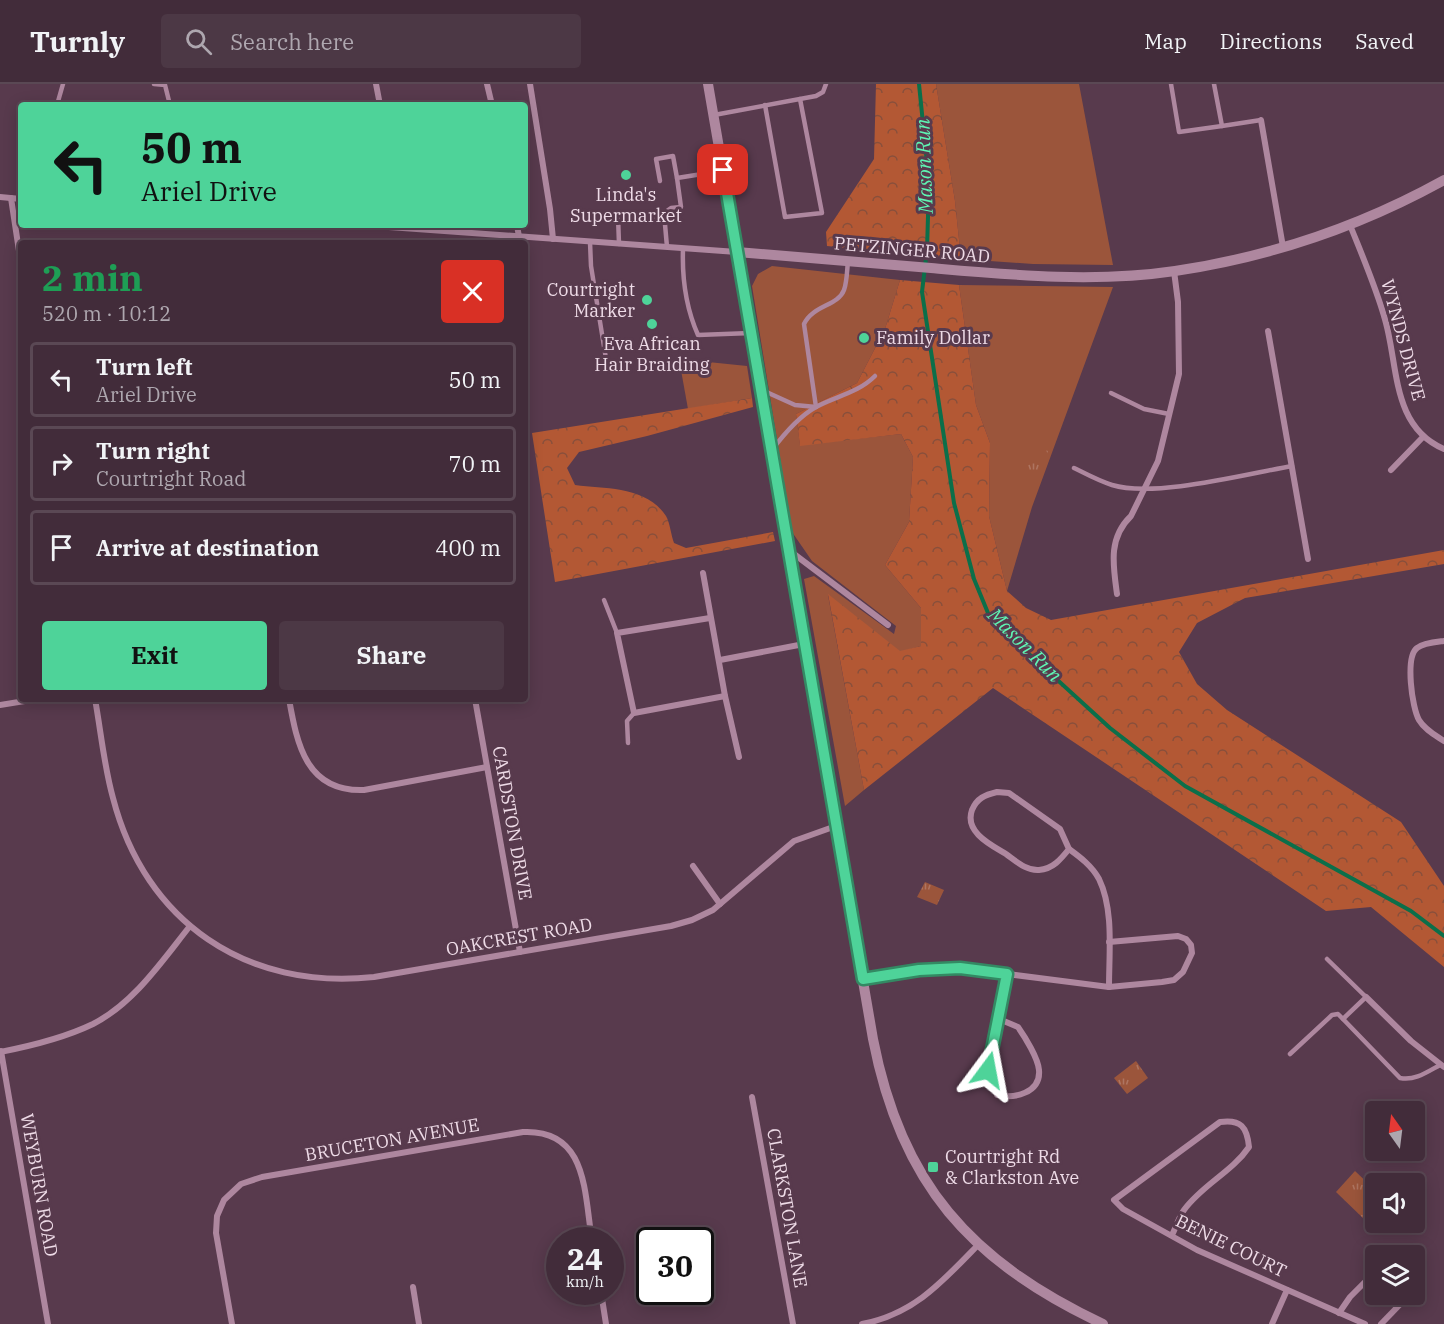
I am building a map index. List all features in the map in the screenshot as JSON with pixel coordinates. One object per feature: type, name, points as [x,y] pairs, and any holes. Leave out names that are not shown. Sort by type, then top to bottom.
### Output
[{"type":"street","points":[[376,84],[379,102]]},
{"type":"street","points":[[487,84],[491,102]]},
{"type":"street","points":[[530,84],[553,240]]},
{"type":"street","points":[[708,84],[836,826],[878,1063],[886,1094],[899,1132],[922,1175],[936,1196],[978,1245],[1001,1265],[1087,1321],[1102,1324]]},
{"type":"street","points":[[1261,120],[1283,247]]},
{"type":"street","name":"PETZINGER ROAD","points":[[412,228],[1036,276],[1124,276],[1174,271],[1234,260],[1283,247],[1350,225],[1386,210],[1444,180]]},
{"type":"street","points":[[0,197],[18,199]]},
{"type":"street","points":[[11,198],[18,244]]},
{"type":"street","name":"WYNDS DRIVE","points":[[1350,225],[1385,319],[1402,401],[1412,423],[1423,437],[1444,449]]},
{"type":"street","points":[[518,228],[519,237]]},
{"type":"street","points":[[1117,594],[1113,565],[1114,542],[1158,461],[1179,374],[1178,302],[1174,271]]},
{"type":"street","points":[[1268,331],[1308,559]]},
{"type":"street","points":[[1391,470],[1423,437]]},
{"type":"street","points":[[789,550],[888,624]]},
{"type":"street","points":[[703,573],[725,696],[739,757]]},
{"type":"street","points":[[710,618],[617,633],[634,713],[725,696]]},
{"type":"street","points":[[1444,641],[1419,646],[1412,654],[1410,664],[1416,714],[1427,730],[1444,741]]},
{"type":"street","points":[[720,660],[804,644]]},
{"type":"street","points":[[0,705],[18,702]]},
{"type":"street","name":"OAKCREST ROAD","points":[[96,702],[112,798],[140,868],[161,897],[190,926],[230,954],[276,972],[324,980],[374,977],[671,926],[692,920],[713,910],[794,841],[836,826]]},
{"type":"street","points":[[290,702],[299,749],[314,771],[325,780],[344,789],[364,790],[487,767]]},
{"type":"street","name":"CARDSTON DRIVE","points":[[476,702],[520,952]]},
{"type":"street","points":[[1069,849],[1051,867],[1039,870],[1026,868],[981,838],[973,828],[970,815],[975,802],[985,795],[997,792],[1010,794],[1060,829],[1069,849],[1082,858],[1098,877],[1106,900],[1109,987]]},
{"type":"street","points":[[693,866],[720,904]]},
{"type":"street","points":[[1,1052],[45,1041],[94,1023],[139,988],[190,926]]},
{"type":"street","points":[[863,979],[919,970],[960,968],[1109,987],[1174,980],[1183,972],[1192,953],[1191,945],[1186,939],[1178,936],[1109,942]]},
{"type":"street","points":[[999,1019],[1018,1027],[1039,1069],[1038,1080],[1031,1090],[1009,1098],[997,1095],[988,1070],[1007,974]]},
{"type":"street","points":[[1366,997],[1411,1041],[1442,1066]]},
{"type":"street","name":"WEYBURN ROAD","points":[[1,1052],[48,1324]]},
{"type":"street","name":"CLARKSTON LANE","points":[[752,1097],[793,1324]]},
{"type":"street","name":"BENIE COURT","points":[[1172,1235],[1183,1211],[1194,1198],[1241,1158],[1249,1147],[1248,1133],[1241,1124],[1231,1120],[1220,1122],[1114,1200],[1123,1209],[1197,1250],[1365,1324]]},
{"type":"street","name":"BRUCETON AVENUE","points":[[232,1324],[216,1233],[217,1216],[224,1200],[241,1185],[262,1177],[523,1132],[547,1133],[558,1137],[567,1146],[580,1167],[590,1227]]},
{"type":"street","points":[[862,1324],[887,1317],[917,1303],[978,1245]]},
{"type":"street","points":[[1339,1313],[1350,1297],[1365,1282]]},
{"type":"street","points":[[413,1287],[419,1324]]},
{"type":"street","points":[[1272,1324],[1287,1290]]},
{"type":"street","points":[[603,1305],[606,1324]]},
{"type":"street","points":[[1381,1324],[1399,1305]]},
{"type":"lane","points":[[58,102],[63,84]]},
{"type":"lane","points":[[154,84],[165,84],[169,102]]},
{"type":"lane","points":[[714,115],[816,96],[823,92],[826,84]]},
{"type":"lane","points":[[1171,84],[1179,132],[1261,120]]},
{"type":"lane","points":[[1214,84],[1222,126]]},
{"type":"lane","points":[[765,105],[785,217],[822,213],[800,99]]},
{"type":"lane","points":[[660,182],[656,159],[673,156],[681,207],[671,208],[664,213],[667,248]]},
{"type":"lane","points":[[677,178],[723,170]]},
{"type":"lane","points":[[619,244],[618,216],[664,220]]},
{"type":"lane","points":[[590,242],[591,266],[607,366]]},
{"type":"lane","points":[[683,249],[682,275],[692,321],[698,335],[751,333]]},
{"type":"lane","points":[[816,407],[804,324],[808,316],[818,308],[839,298],[844,290],[848,261]]},
{"type":"lane","points":[[771,452],[793,425],[816,407],[851,393],[875,376]]},
{"type":"lane","points":[[760,389],[795,405],[816,407]]},
{"type":"lane","points":[[1111,393],[1144,409],[1169,414]]},
{"type":"lane","points":[[1074,468],[1113,486],[1144,490],[1292,466]]},
{"type":"lane","points":[[604,600],[617,633]]},
{"type":"lane","points":[[627,743],[627,721],[634,713]]},
{"type":"lane","points":[[1327,959],[1366,997],[1342,1019]]},
{"type":"lane","points":[[1290,1054],[1332,1015],[1338,1014],[1400,1078],[1420,1076],[1442,1066]]},
{"type":"green space","points":[[876,84],[936,84],[955,201],[961,259],[827,246],[826,232],[874,159]]},
{"type":"green space","points":[[936,84],[1079,84],[1113,265],[1033,264],[961,259],[955,201]]},
{"type":"green space","points":[[772,266],[900,280],[885,329],[857,383],[796,414],[800,445],[901,434],[913,457],[909,522],[885,565],[921,608],[921,646],[900,652],[828,595],[864,790],[845,806],[804,579],[814,576],[894,634],[896,626],[812,561],[792,532],[752,286],[758,274]]},
{"type":"green space","points":[[900,280],[959,285],[976,405],[990,443],[989,516],[1007,591],[1026,608],[1051,620],[1444,550],[1444,564],[1245,598],[1197,623],[1179,652],[1197,684],[1227,710],[1401,822],[1444,886],[1444,967],[1371,907],[1326,911],[993,688],[864,790],[828,594],[900,651],[921,646],[921,608],[885,565],[909,522],[913,457],[901,434],[800,446],[796,414],[857,383],[885,329]]},
{"type":"green space","points":[[959,285],[1113,287],[1032,507],[1007,591],[989,516],[990,443],[976,405]]},
{"type":"green space","points":[[679,359],[747,366],[752,398],[688,409]]},
{"type":"green space","points":[[752,398],[753,407],[579,452],[567,468],[575,485],[625,491],[648,499],[666,516],[674,543],[686,548],[773,532],[775,541],[555,582],[532,433]]},
{"type":"green space","points":[[1027,444],[1048,451],[1039,474],[1018,467]]},
{"type":"green space","points":[[925,882],[944,890],[937,905],[917,897]]},
{"type":"green space","points":[[1136,1061],[1148,1078],[1127,1094],[1114,1078]]},
{"type":"green space","points":[[1355,1171],[1365,1180],[1364,1219],[1336,1192]]},
{"type":"waterway","name":"Mason Run","points":[[919,84],[929,183],[927,250],[922,292],[954,503],[974,579],[988,613],[1006,633],[1110,728],[1185,786],[1411,911],[1444,936]]},
{"type":"place","name":"Linda's Supermarket","points":[[626,175]]},
{"type":"place","name":"Courtright Marker","points":[[647,300]]},
{"type":"place","name":"Eva African Hair Braiding","points":[[652,324]]},
{"type":"place","name":"Family Dollar","points":[[864,338]]},
{"type":"place","name":"Courtright Rd & Clarkston Ave","points":[[933,1167]]},
{"type":"route","points":[[723,170],[863,979],[919,970],[960,968],[1007,974],[988,1070]]}]
